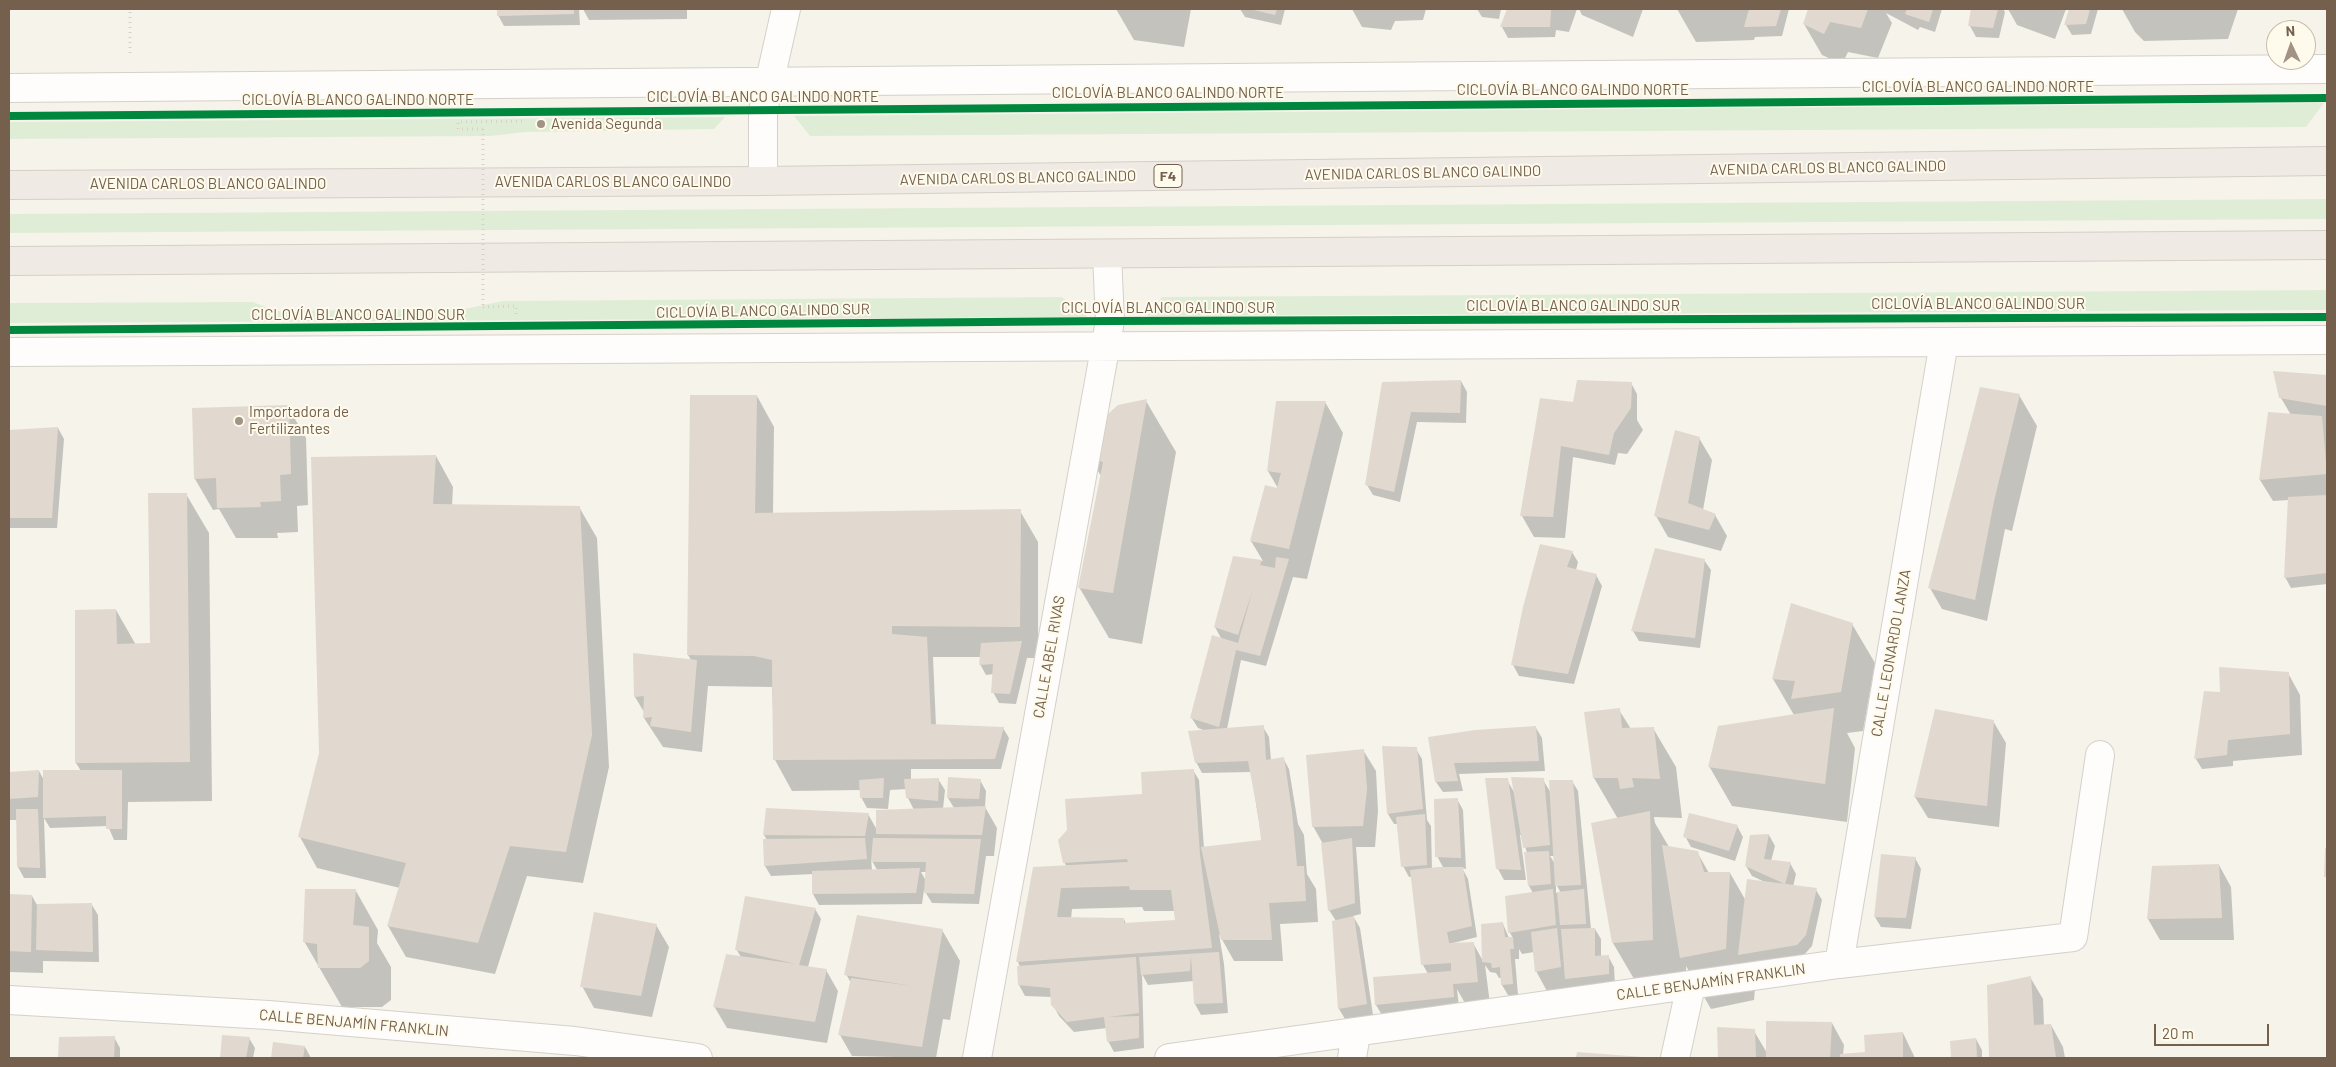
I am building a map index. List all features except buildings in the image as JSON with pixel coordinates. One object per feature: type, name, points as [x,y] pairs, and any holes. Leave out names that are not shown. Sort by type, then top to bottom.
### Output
[{"type":"highway","name":"AVENIDA CARLOS BLANCO GALINDO","points":[[9,185],[763,181],[2327,161]]},
{"type":"highway","points":[[9,261],[1107,255],[2327,245]]},
{"type":"street","points":[[763,181],[763,111],[786,9]]},
{"type":"street","points":[[9,88],[2327,69]]},
{"type":"street","name":"CALLE ABEL RIVAS","points":[[977,1058],[1110,321],[1107,255]]},
{"type":"street","points":[[9,352],[2327,340]]},
{"type":"street","name":"CALLE LEONARDO LANZA","points":[[1839,964],[1944,342]]},
{"type":"street","name":"CALLE BENJAMÍN FRANKLIN","points":[[1168,1058],[1354,1046],[1691,985],[1839,964],[2073,937],[2100,755]]},
{"type":"street","points":[[1675,1058],[1691,985]]},
{"type":"street","name":"CALLE BENJAMÍN FRANKLIN","points":[[9,1000],[268,1015],[575,1041],[698,1058]]},
{"type":"path","points":[[130,9],[130,87]]},
{"type":"path","points":[[506,317],[516,317],[516,306],[483,307],[482,129],[458,129],[458,122],[526,121]]},
{"type":"green space","points":[[2324,103],[2306,127],[810,136],[794,116]]},
{"type":"green space","points":[[725,117],[714,129],[526,132],[490,136],[9,139],[9,122]]},
{"type":"green space","points":[[2327,199],[2327,219],[9,233],[9,214]]},
{"type":"green space","points":[[2327,290],[2327,310],[1147,316],[1162,297]]},
{"type":"green space","points":[[1062,297],[1087,317],[9,323],[9,303],[253,302],[276,311],[465,309],[503,301]]},
{"type":"cycle path","name":"CICLOVÍA BLANCO GALINDO NORTE","points":[[9,116],[2327,98]]},
{"type":"cycle path","name":"CICLOVÍA BLANCO GALINDO SUR","points":[[9,330],[1110,321],[2327,317]]},
{"type":"place","name":"Avenida Segunda","points":[[541,124]]},
{"type":"place","name":"Importadora de Fertilizantes","points":[[239,421]]}]
